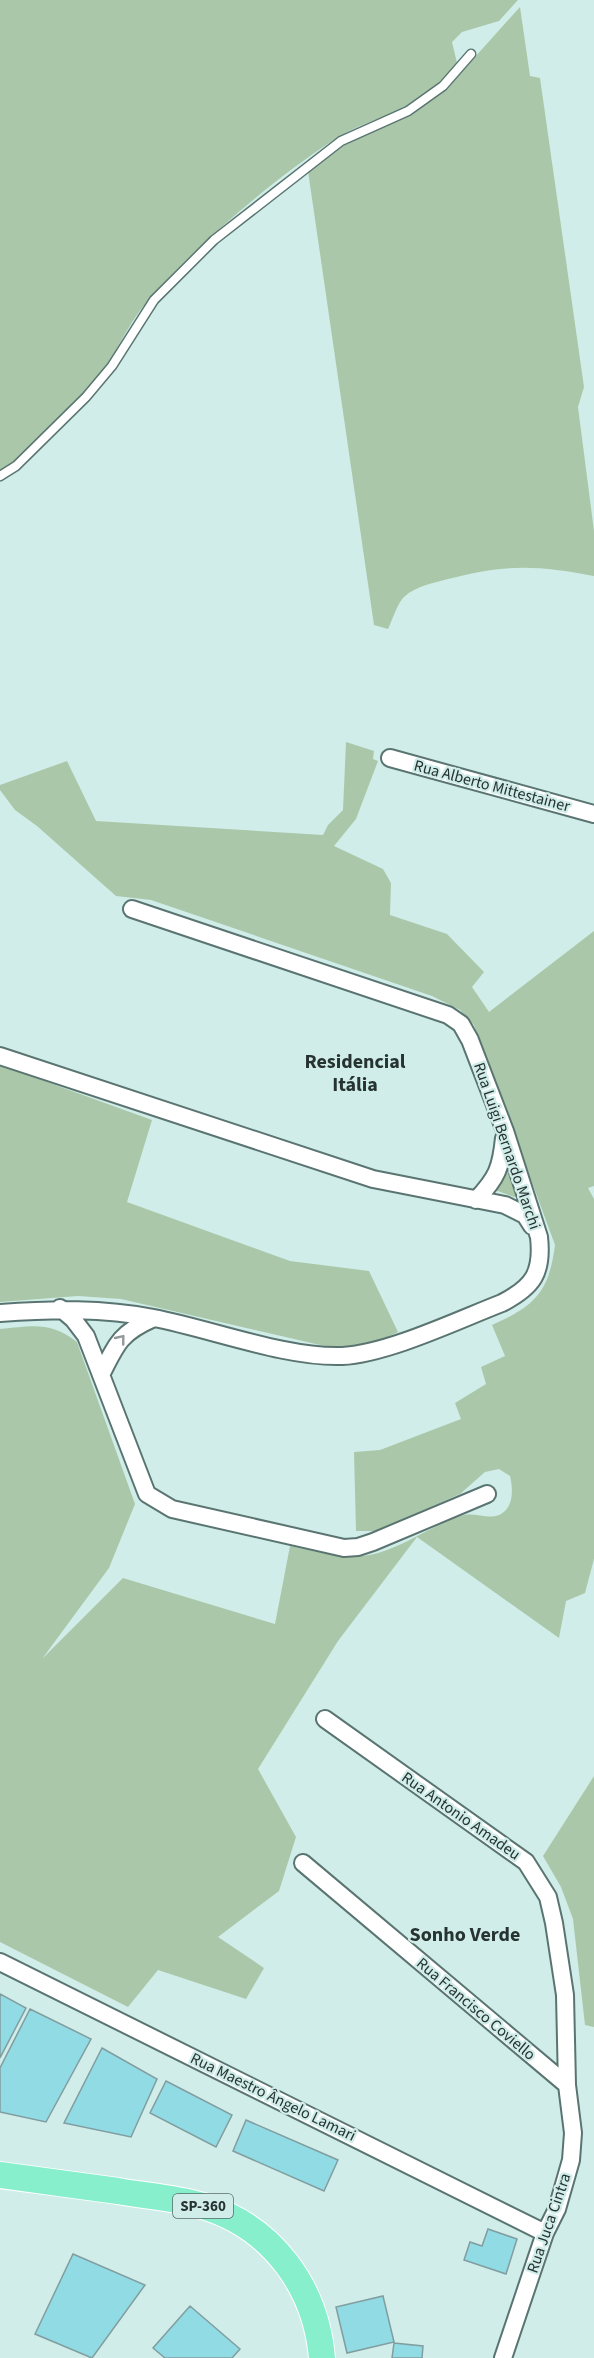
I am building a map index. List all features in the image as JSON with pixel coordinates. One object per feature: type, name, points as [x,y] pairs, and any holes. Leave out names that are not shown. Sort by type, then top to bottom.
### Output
[{"type":"main road","name":"SP-360","points":[[0,2175],[169,2199],[204,2206],[236,2219],[266,2241],[303,2284],[316,2322],[322,2358]]},
{"type":"street","name":"Rua Alberto Mittestainer","points":[[390,758],[594,814]]},
{"type":"street","name":"Rua Luigi Bernardo Marchi","points":[[0,1313],[60,1308],[94,1309],[154,1318],[315,1355],[343,1356],[372,1352],[520,1293],[532,1282],[537,1269],[541,1255],[539,1237],[505,1131],[470,1040],[461,1024],[448,1015],[132,909]]},
{"type":"street","points":[[0,1056],[373,1179],[516,1209],[525,1215],[539,1237]]},
{"type":"street","points":[[476,1200],[492,1183],[499,1170],[505,1131]]},
{"type":"street","points":[[60,1308],[73,1319],[86,1336],[147,1494],[172,1509],[351,1547],[373,1542],[487,1494]]},
{"type":"street","points":[[102,1373],[117,1342],[129,1329],[154,1318]]},
{"type":"street","name":"Rua Antonio Amadeu","points":[[325,1719],[526,1862],[540,1881],[548,1897],[552,1914],[566,1995],[567,2085]]},
{"type":"street","name":"Rua Francisco Coviello","points":[[303,1863],[567,2085]]},
{"type":"street","name":"Rua Maestro Ângelo Lamari","points":[[0,1962],[545,2233]]},
{"type":"street","name":"Rua Juca Cintra","points":[[503,2358],[571,2160],[573,2133],[567,2085]]},
{"type":"lane","points":[[0,476],[16,466],[86,397],[112,366],[154,300],[214,240],[340,141],[408,111],[443,86],[471,54]]},
{"type":"green space","points":[[0,0],[518,0],[499,21],[462,32],[452,42],[457,63],[427,93],[406,107],[341,135],[284,175],[210,237],[141,309],[108,363],[72,407],[28,451],[0,473]]},
{"type":"green space","points":[[520,7],[530,76],[540,78],[584,387],[578,407],[594,531],[594,576],[538,568],[521,568],[487,571],[448,579],[420,587],[405,596],[397,607],[388,629],[374,625],[308,171],[338,146],[410,115],[448,87]]},
{"type":"green space","points":[[346,742],[374,751],[373,759],[378,761],[356,819],[334,846],[383,869],[391,883],[390,915],[447,934],[484,972],[472,987],[489,1012],[594,931],[594,1186],[588,1188],[594,1199],[594,1559],[585,1593],[566,1601],[559,1638],[417,1537],[338,1641],[258,1769],[296,1837],[279,1891],[218,1937],[264,1968],[246,1999],[158,1970],[128,2007],[0,1942],[0,1329],[41,1326],[67,1335],[77,1342],[135,1504],[109,1568],[42,1659],[123,1578],[275,1624],[290,1546],[336,1555],[376,1554],[449,1520],[466,1515],[496,1516],[508,1507],[512,1491],[510,1476],[499,1469],[485,1472],[460,1494],[376,1531],[356,1531],[354,1452],[380,1450],[461,1419],[455,1403],[486,1384],[481,1367],[505,1356],[492,1325],[519,1311],[537,1296],[549,1275],[555,1245],[474,1025],[460,1010],[432,996],[151,900],[116,896],[37,826],[15,810],[0,790],[0,785],[67,761],[96,821],[323,835],[328,825],[343,810]]},
{"type":"green space","points":[[0,1065],[152,1120],[127,1202],[290,1261],[369,1271],[398,1332],[370,1345],[333,1348],[121,1299],[78,1296],[0,1302]]},
{"type":"green space","points":[[508,1164],[519,1196],[514,1197],[495,1190],[507,1173]]},
{"type":"green space","points":[[594,1776],[594,2027],[585,2025],[573,1919],[561,1887],[543,1856]]},
{"type":"building","points":[[0,1994],[26,2008],[0,2058]]},
{"type":"building","points":[[30,2009],[91,2039],[46,2122],[0,2112],[0,2068]]},
{"type":"building","points":[[102,2048],[157,2079],[131,2137],[64,2123]]},
{"type":"building","points":[[166,2081],[232,2115],[216,2147],[150,2113]]},
{"type":"building","points":[[246,2120],[338,2160],[324,2191],[233,2151]]},
{"type":"building","points":[[488,2229],[517,2239],[506,2274],[464,2260],[470,2242],[482,2246]]},
{"type":"building","points":[[73,2254],[145,2285],[92,2358],[35,2334]]},
{"type":"building","points":[[383,2296],[394,2342],[347,2353],[336,2307]]},
{"type":"building","points":[[190,2306],[240,2349],[232,2358],[165,2358],[153,2348]]},
{"type":"building","points":[[394,2343],[423,2346],[422,2358],[392,2358]]},
{"type":"district","name":"Residencial Itália","points":[[355,1074]]},
{"type":"district","name":"Sonho Verde","points":[[465,1935]]}]
